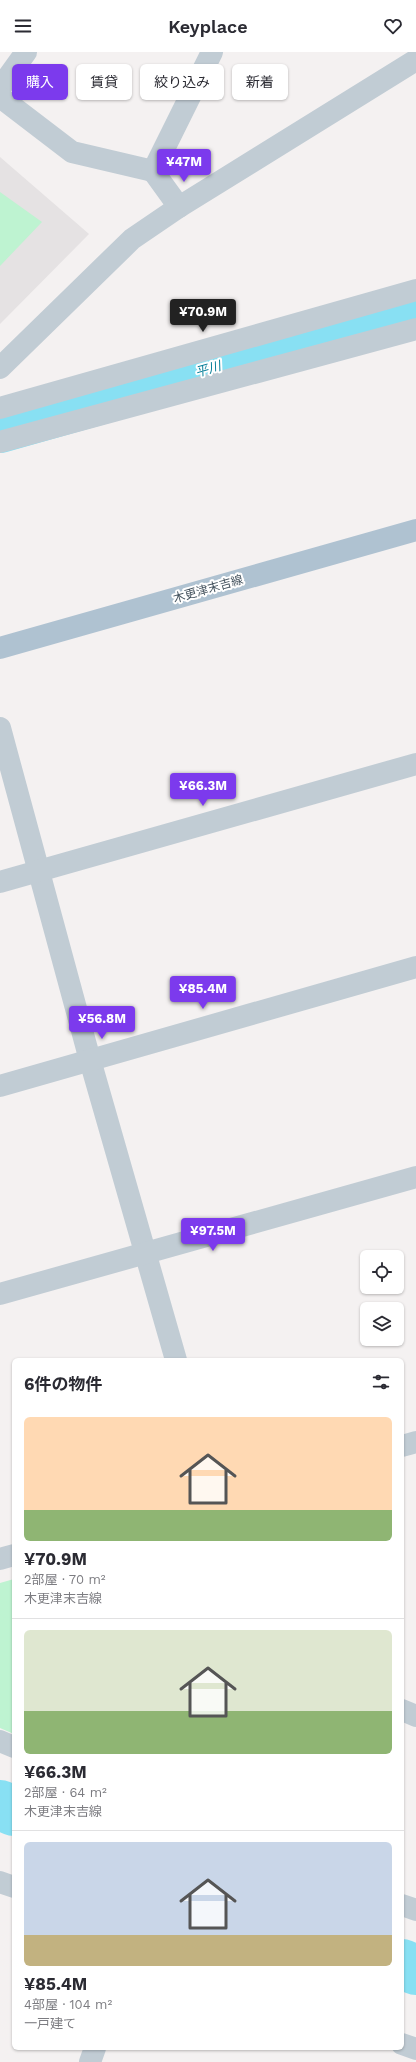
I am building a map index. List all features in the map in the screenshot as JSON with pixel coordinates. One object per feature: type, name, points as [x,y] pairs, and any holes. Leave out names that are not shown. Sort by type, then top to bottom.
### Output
[{"type":"main road","name":"木更津末吉線","points":[[0,648],[416,530]]},
{"type":"street","points":[[0,88],[26,52]]},
{"type":"street","points":[[153,171],[212,52]]},
{"type":"street","points":[[0,368],[132,239],[179,207],[416,60]]},
{"type":"street","points":[[0,97],[72,152],[153,171],[179,207]]},
{"type":"street","points":[[0,408],[416,290]]},
{"type":"street","points":[[0,442],[416,329]]},
{"type":"street","points":[[0,728],[90,1060],[175,1358]]},
{"type":"street","points":[[0,882],[416,764]]},
{"type":"street","points":[[0,1086],[416,967]]},
{"type":"street","points":[[0,1294],[416,1177]]},
{"type":"street","points":[[404,1445],[416,1442]]},
{"type":"street","points":[[0,1559],[12,1556]]},
{"type":"street","points":[[404,1711],[416,1716]]},
{"type":"street","points":[[0,1741],[12,1746]]},
{"type":"street","points":[[0,1882],[12,1886]]},
{"type":"street","points":[[404,1906],[416,1910]]},
{"type":"street","points":[[404,2045],[416,2049]]},
{"type":"street","points":[[90,2062],[94,2050]]},
{"type":"shaded area","points":[[0,157],[89,234],[0,324]]},
{"type":"green space","points":[[0,192],[42,222],[0,266]]},
{"type":"green space","points":[[12,1580],[12,1733],[0,1728],[0,1583]]},
{"type":"waterway","name":"平川","points":[[0,428],[416,310]]},
{"type":"waterway","points":[[0,1805],[12,1810]]},
{"type":"waterway","points":[[404,1965],[416,1970]]}]
